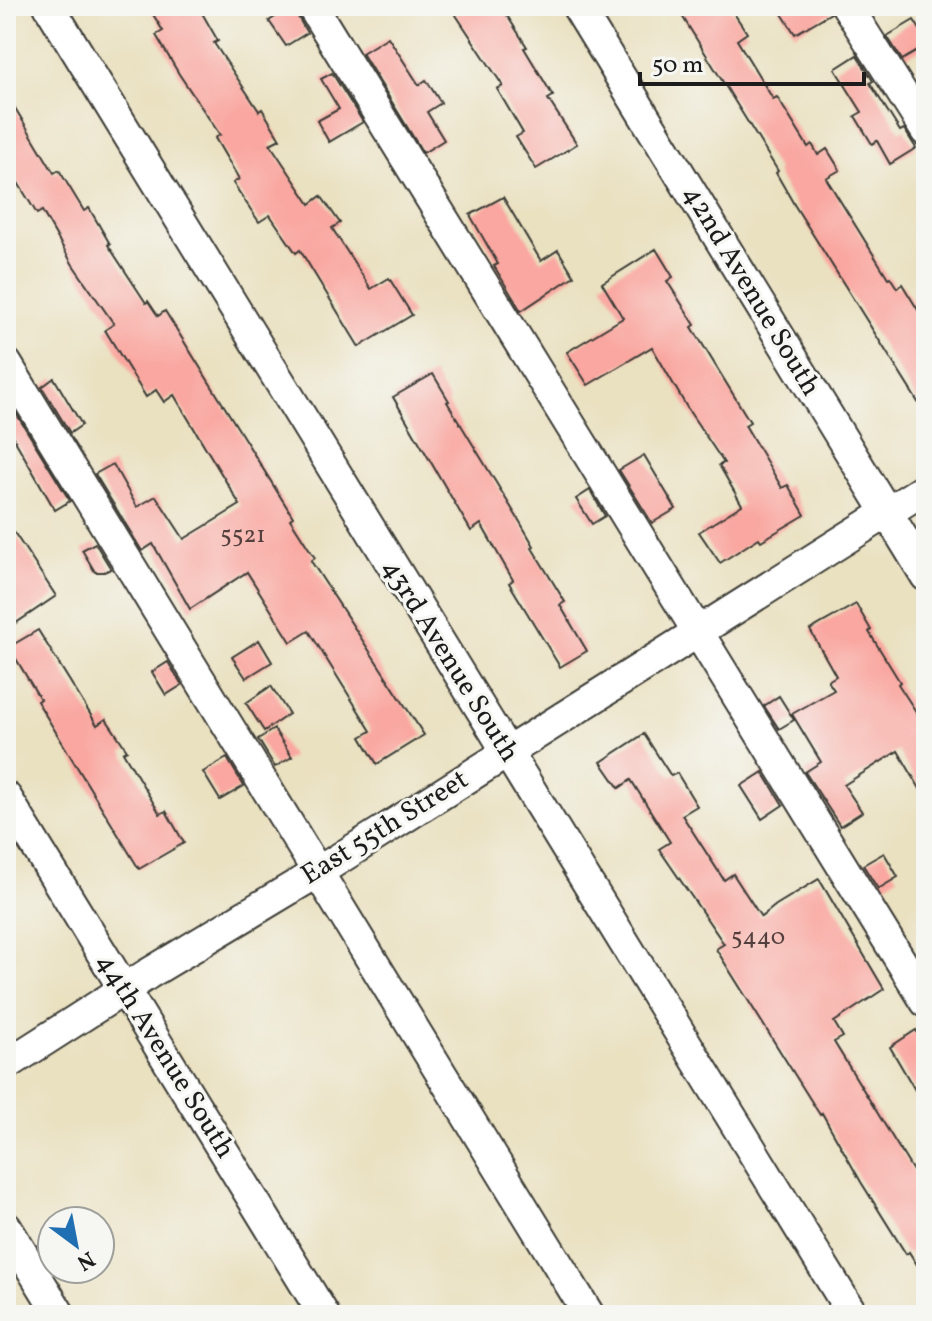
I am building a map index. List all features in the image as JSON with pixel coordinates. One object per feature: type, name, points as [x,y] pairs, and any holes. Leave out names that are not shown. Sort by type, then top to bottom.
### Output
[{"type":"street","name":"43rd Avenue South","points":[[49,6],[853,1315]]},
{"type":"street","points":[[312,6],[926,1002]]},
{"type":"street","name":"42nd Avenue South","points":[[577,6],[926,576]]},
{"type":"street","points":[[847,6],[926,131]]},
{"type":"street","points":[[6,363],[589,1315]]},
{"type":"street","name":"East 55th Street","points":[[6,1065],[926,488]]},
{"type":"street","name":"44th Avenue South","points":[[6,797],[324,1315]]},
{"type":"street","points":[[6,1227],[60,1315]]},
{"type":"building","points":[[148,6],[198,6],[218,41],[214,43],[280,139],[270,144],[310,204],[321,196],[340,223],[332,228],[371,289],[389,278],[412,315],[359,347],[300,250],[296,253],[270,215],[259,222],[233,183],[239,179],[215,138],[220,135],[156,35],[163,31]]},
{"type":"building","points":[[292,6],[307,33],[286,46],[269,21]]},
{"type":"building","points":[[450,6],[501,6],[553,96],[548,99],[577,144],[536,169],[516,137],[523,133],[497,89],[503,86]]},
{"type":"building","points":[[676,6],[729,6],[747,33],[737,40],[773,99],[777,97],[808,147],[812,144],[818,155],[827,149],[840,170],[826,178],[888,278],[897,288],[902,284],[926,323],[926,415],[795,206],[776,173],[778,171]]},
{"type":"building","points":[[777,6],[829,6],[831,13],[795,34]]},
{"type":"building","points":[[914,20],[926,39],[926,46],[902,60],[887,36]]},
{"type":"building","points":[[388,37],[419,85],[426,80],[441,103],[427,112],[444,140],[423,153],[362,53]]},
{"type":"building","points":[[857,55],[873,81],[870,83],[900,131],[904,129],[916,148],[890,164],[877,141],[872,144],[855,116],[862,112],[835,69]]},
{"type":"building","points":[[332,73],[363,122],[329,142],[317,121],[339,109],[321,79]]},
{"type":"building","points":[[6,93],[54,173],[59,170],[84,211],[89,208],[108,245],[146,303],[148,301],[158,316],[165,311],[293,517],[290,519],[315,558],[311,561],[424,735],[377,764],[361,737],[371,731],[309,631],[291,642],[247,572],[190,609],[153,544],[142,551],[95,474],[113,464],[137,507],[156,496],[184,539],[240,505],[174,395],[164,402],[156,390],[146,397],[105,330],[114,324],[73,265],[42,211],[37,214],[6,163]]},
{"type":"building","points":[[503,197],[541,261],[558,250],[574,276],[521,311],[494,266],[498,264],[470,215]]},
{"type":"building","points":[[656,249],[673,277],[667,281],[750,422],[745,425],[782,488],[788,485],[805,515],[761,541],[759,538],[720,563],[699,532],[742,505],[719,465],[724,463],[652,347],[588,385],[567,352],[623,318],[602,283]]},
{"type":"building","points":[[433,374],[534,546],[532,548],[565,602],[560,605],[587,651],[560,667],[509,583],[513,580],[481,524],[471,531],[393,397]]},
{"type":"building","points":[[54,378],[82,425],[70,433],[42,387]]},
{"type":"building","points":[[6,397],[70,501],[55,510],[6,425]]},
{"type":"building","points":[[644,455],[676,509],[652,523],[619,470]]},
{"type":"building","points":[[590,490],[605,516],[592,524],[576,499]]},
{"type":"building","points":[[6,520],[56,596],[16,623],[6,608]]},
{"type":"building","points":[[95,543],[111,569],[95,572],[82,550]]},
{"type":"building","points":[[856,604],[871,630],[869,632],[900,682],[898,684],[926,727],[926,799],[898,751],[844,785],[862,812],[840,826],[805,772],[821,762],[792,714],[834,690],[828,681],[836,676],[810,630]]},
{"type":"building","points":[[38,630],[97,725],[106,719],[127,750],[123,752],[160,814],[166,811],[184,843],[139,869],[37,701],[40,699],[9,647]]},
{"type":"building","points":[[259,640],[272,662],[246,678],[232,657]]},
{"type":"building","points":[[168,662],[182,685],[166,695],[152,672]]},
{"type":"building","points":[[271,686],[289,714],[264,731],[246,703]]},
{"type":"building","points":[[779,696],[794,720],[779,729],[764,706]]},
{"type":"building","points":[[274,729],[292,757],[275,767],[258,739]]},
{"type":"building","points":[[644,734],[671,776],[677,773],[697,806],[682,815],[724,880],[733,874],[761,917],[819,879],[884,989],[834,1022],[843,1037],[834,1042],[926,1192],[926,1279],[909,1252],[906,1254],[822,1113],[820,1115],[716,949],[724,944],[659,849],[670,842],[631,780],[619,788],[601,762]]},
{"type":"building","points":[[227,758],[244,786],[220,800],[203,772]]},
{"type":"building","points":[[763,772],[783,805],[762,819],[741,786]]},
{"type":"building","points":[[884,853],[898,877],[878,889],[863,865]]},
{"type":"building","points":[[916,1030],[926,1047],[926,1109],[890,1047]]}]
